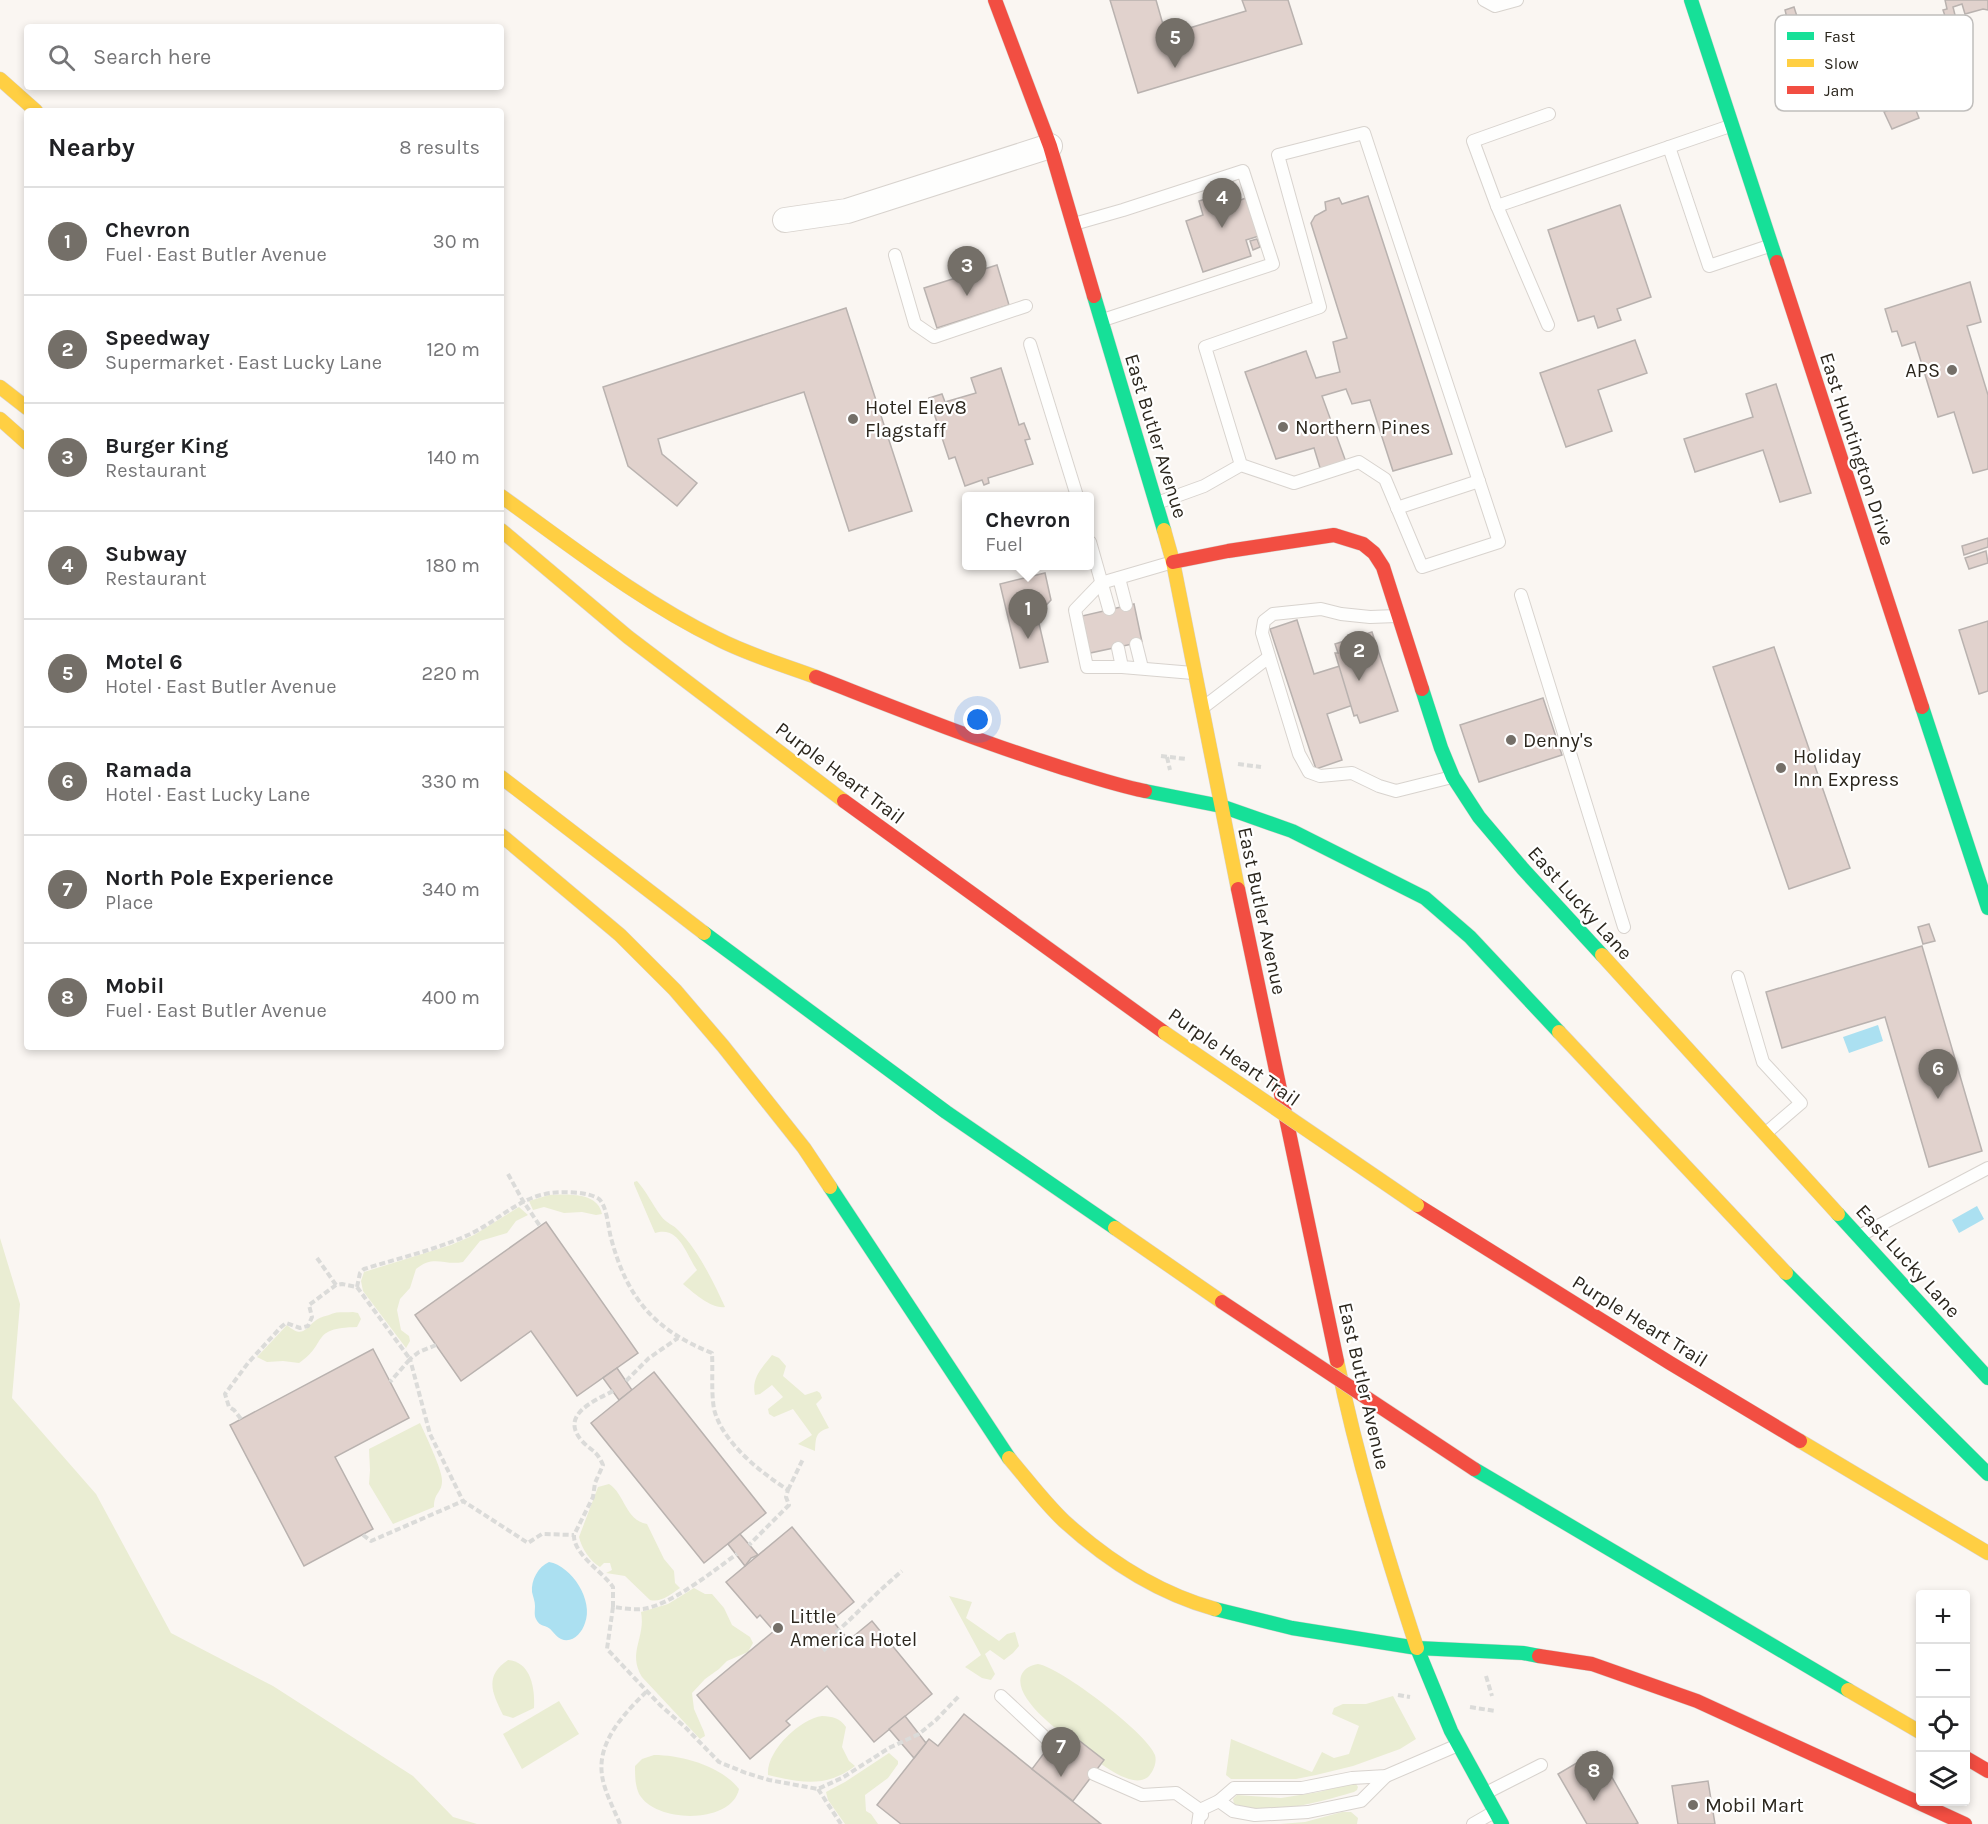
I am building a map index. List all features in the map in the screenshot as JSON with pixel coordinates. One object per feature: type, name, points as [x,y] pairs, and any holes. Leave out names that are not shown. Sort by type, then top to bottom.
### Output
[{"type":"main road","name":"East Butler Avenue","points":[[995,0],[1050,146],[1173,562],[1221,806],[1351,1428],[1385,1549],[1417,1648],[1459,1745],[1502,1824]]},
{"type":"main road","name":"East Huntington Drive","points":[[1691,0],[1987,906]]},
{"type":"main road","points":[[0,79],[33,108]]},
{"type":"main road","points":[[0,387],[24,406]]},
{"type":"main road","points":[[0,419],[24,439]]},
{"type":"main road","points":[[504,498],[611,575],[668,612],[719,640],[956,731],[1033,758],[1122,786],[1221,806],[1292,831],[1425,898],[1470,937],[1810,1298],[1988,1474]]},
{"type":"main road","name":"Purple Heart Trail","points":[[504,533],[645,651],[736,720],[1008,922],[1165,1033],[1417,1205],[1670,1363],[1988,1553]]},
{"type":"main road","name":"East Lucky Lane","points":[[1173,562],[1334,534],[1364,543],[1376,553],[1383,567],[1441,748],[1453,777],[1479,817],[1523,869],[1988,1378]]},
{"type":"main road","points":[[504,779],[664,903],[946,1112],[1222,1302],[1474,1469],[1916,1730]]},
{"type":"main road","points":[[504,838],[620,935],[675,990],[723,1046],[804,1148],[1007,1456],[1063,1520],[1119,1566],[1157,1587],[1194,1603],[1282,1626],[1417,1648],[1523,1653],[1592,1664],[1697,1701],[1965,1824]]},
{"type":"main road","points":[[1970,1761],[1988,1771]]},
{"type":"street","points":[[785,220],[847,212],[1050,146]]},
{"type":"lane","points":[[1484,0],[1495,6],[1517,0]]},
{"type":"lane","points":[[1548,325],[1497,206],[1473,141],[1549,114]]},
{"type":"lane","points":[[1497,206],[1731,125]]},
{"type":"lane","points":[[1156,503],[1204,486],[1241,465],[1294,483],[1359,462],[1385,479],[1422,567],[1499,542],[1364,133],[1278,155],[1320,307],[1205,347],[1241,465]]},
{"type":"lane","points":[[1669,147],[1709,266],[1770,245]]},
{"type":"lane","points":[[1073,225],[1242,171],[1273,264],[1101,321]]},
{"type":"lane","points":[[895,255],[915,324],[934,337],[1026,306]]},
{"type":"lane","points":[[1030,344],[1076,492]]},
{"type":"lane","points":[[1397,508],[1479,481]]},
{"type":"lane","points":[[1094,559],[1109,609]]},
{"type":"lane","points":[[1173,562],[1101,583],[1075,610],[1087,667],[1142,668],[1195,674]]},
{"type":"lane","points":[[1119,578],[1126,605]]},
{"type":"lane","points":[[1521,595],[1624,927]]},
{"type":"lane","points":[[1399,616],[1370,617],[1321,609],[1273,614],[1264,621],[1262,633],[1299,754],[1309,772],[1320,776],[1352,773],[1379,786],[1396,791],[1453,777]]},
{"type":"lane","points":[[1136,644],[1142,668]]},
{"type":"lane","points":[[1118,648],[1122,667]]},
{"type":"lane","points":[[1202,709],[1269,657]]},
{"type":"lane","points":[[1738,977],[1763,1062],[1801,1103],[1766,1133]]},
{"type":"lane","points":[[1859,1236],[1988,1168]]},
{"type":"lane","points":[[1001,1696],[1051,1743]]},
{"type":"lane","points":[[1200,1810],[1219,1800],[1234,1788],[1302,1788],[1352,1778],[1386,1776],[1459,1745]]},
{"type":"lane","points":[[1485,1793],[1541,1765]]},
{"type":"lane","points":[[1094,1774],[1142,1795],[1176,1793],[1200,1810],[1207,1824]]},
{"type":"lane","points":[[1219,1800],[1233,1811],[1255,1815],[1308,1812],[1361,1801],[1386,1776]]},
{"type":"lane","points":[[1198,1824],[1200,1810]]},
{"type":"lane","points":[[1473,1824],[1495,1811]]},
{"type":"path","points":[[508,1174],[540,1226]]},
{"type":"path","points":[[357,1287],[360,1273],[364,1269],[467,1235],[523,1201],[561,1192],[584,1194],[598,1199],[603,1204],[612,1241],[626,1281],[651,1316],[678,1338],[712,1353],[714,1409],[725,1431],[750,1462],[788,1491]]},
{"type":"path","points":[[317,1258],[336,1285]]},
{"type":"path","points":[[241,1419],[229,1407],[225,1394],[248,1363],[286,1323],[300,1328],[309,1326],[312,1317],[309,1305],[336,1285],[357,1287],[410,1359],[430,1434],[463,1501],[528,1543],[542,1534],[574,1534]]},
{"type":"path","points":[[626,1381],[649,1358],[678,1338]]},
{"type":"path","points":[[390,1382],[418,1352],[435,1345]]},
{"type":"path","points":[[613,1391],[588,1404],[580,1410],[576,1417],[575,1425],[581,1439],[597,1453],[603,1466],[595,1484],[593,1497],[574,1534],[574,1540],[580,1551],[613,1587],[613,1608],[607,1649],[647,1692],[720,1762],[753,1775],[818,1788],[842,1778],[894,1745],[919,1734],[960,1695]]},
{"type":"path","points":[[749,1545],[789,1505],[786,1497],[803,1459]]},
{"type":"path","points":[[363,1534],[371,1541],[463,1501]]},
{"type":"path","points":[[613,1608],[642,1609],[659,1603],[705,1577],[737,1554]]},
{"type":"path","points":[[826,1651],[821,1645],[840,1630],[875,1593],[902,1571]]},
{"type":"path","points":[[620,1824],[602,1776],[603,1759],[607,1743],[616,1725],[647,1692]]},
{"type":"path","points":[[818,1788],[841,1824]]},
{"type":"green space","points":[[637,1181],[663,1218],[677,1229],[693,1248],[711,1277],[725,1307],[708,1303],[683,1284],[697,1270],[676,1237],[670,1233],[655,1233],[634,1184]]},
{"type":"green space","points":[[549,1195],[573,1195],[588,1198],[595,1202],[602,1214],[564,1213],[544,1207],[533,1210],[529,1201]]},
{"type":"green space","points":[[519,1207],[528,1215],[516,1221],[507,1233],[480,1241],[463,1262],[434,1261],[416,1269],[410,1288],[400,1299],[397,1310],[401,1330],[409,1336],[410,1341],[406,1348],[363,1291],[361,1281],[364,1272],[451,1245],[474,1235]]},
{"type":"green space","points":[[0,1238],[20,1304],[12,1398],[96,1494],[171,1633],[273,1686],[413,1776],[453,1817],[477,1824],[0,1824]]},
{"type":"green space","points":[[335,1313],[358,1313],[361,1319],[357,1327],[332,1330],[325,1334],[308,1356],[299,1363],[267,1362],[257,1357],[287,1325],[300,1332],[322,1317]]},
{"type":"green space","points":[[772,1355],[779,1358],[786,1366],[783,1376],[805,1395],[817,1391],[820,1393],[822,1398],[816,1404],[829,1428],[821,1431],[817,1436],[815,1451],[798,1444],[812,1435],[793,1409],[774,1417],[769,1414],[768,1409],[783,1397],[772,1385],[755,1395],[756,1378]]},
{"type":"green space","points":[[420,1423],[440,1469],[442,1485],[435,1498],[434,1507],[393,1524],[369,1484],[369,1449]]},
{"type":"green space","points":[[609,1484],[619,1494],[634,1517],[647,1524],[664,1559],[674,1571],[675,1583],[680,1588],[666,1597],[650,1600],[625,1576],[606,1573],[612,1570],[610,1563],[604,1563],[600,1567],[582,1546],[579,1537],[598,1487]]},
{"type":"green space","points":[[694,1588],[705,1594],[712,1594],[724,1608],[732,1625],[750,1637],[753,1643],[748,1652],[727,1661],[692,1693],[694,1709],[705,1736],[700,1739],[642,1677],[636,1660],[642,1621],[641,1612],[668,1604]]},
{"type":"green space","points":[[949,1596],[972,1602],[966,1618],[999,1641],[1007,1634],[1015,1632],[1019,1646],[1004,1660],[990,1650],[985,1654],[995,1674],[991,1680],[982,1678],[965,1667],[981,1655]]},
{"type":"green space","points":[[508,1660],[516,1662],[527,1671],[534,1692],[534,1708],[513,1718],[503,1715],[492,1685],[496,1672]]},
{"type":"green space","points":[[1038,1664],[1049,1668],[1083,1689],[1137,1732],[1155,1755],[1155,1766],[1149,1776],[1142,1780],[1122,1777],[1091,1756],[1040,1714],[1024,1695],[1021,1685],[1021,1676],[1024,1671]]},
{"type":"green space","points":[[1393,1696],[1416,1739],[1400,1749],[1353,1766],[1296,1779],[1231,1779],[1226,1775],[1231,1739],[1312,1772],[1322,1752],[1334,1758],[1349,1754],[1359,1726],[1332,1714],[1334,1708],[1343,1704],[1366,1704]]},
{"type":"green space","points":[[559,1701],[579,1734],[522,1769],[503,1734]]},
{"type":"green space","points":[[822,1716],[836,1718],[846,1727],[842,1747],[849,1761],[855,1766],[824,1781],[792,1780],[768,1775],[772,1756],[786,1738],[804,1723]]},
{"type":"green space","points":[[889,1753],[898,1761],[898,1764],[888,1778],[865,1795],[866,1811],[878,1824],[845,1824],[828,1800],[826,1792]]},
{"type":"green space","points":[[654,1755],[677,1757],[700,1763],[722,1774],[739,1789],[733,1800],[723,1809],[709,1814],[676,1815],[661,1811],[648,1804],[639,1794],[636,1780],[635,1766],[642,1759]]},
{"type":"green space","points":[[1352,1783],[1358,1787],[1354,1792],[1293,1807],[1260,1810],[1245,1808],[1234,1804],[1233,1799],[1237,1795],[1281,1798],[1319,1792]]},
{"type":"green space","points":[[1342,1812],[1351,1812],[1358,1818],[1357,1824],[1280,1824],[1305,1822]]},
{"type":"water","points":[[1878,1025],[1883,1041],[1849,1053],[1843,1037]]},
{"type":"water","points":[[1977,1206],[1984,1219],[1959,1233],[1952,1220]]},
{"type":"water","points":[[549,1562],[566,1570],[584,1595],[587,1614],[584,1627],[573,1639],[559,1638],[549,1628],[539,1624],[535,1617],[533,1583],[536,1574]]},
{"type":"building","points":[[1110,0],[1156,0],[1166,35],[1246,11],[1242,0],[1288,0],[1302,44],[1138,93]]},
{"type":"building","points":[[1945,0],[1988,0],[1988,10],[1983,9],[1965,14],[1962,4],[1953,7],[1955,15],[1945,15],[1943,10],[1947,9]]},
{"type":"building","points":[[1794,7],[1797,15],[1786,15],[1785,10]]},
{"type":"building","points":[[1916,111],[1919,118],[1892,129],[1884,112]]},
{"type":"building","points":[[1231,191],[1235,202],[1246,198],[1259,236],[1246,240],[1251,256],[1203,272],[1186,221],[1203,215],[1199,201]]},
{"type":"building","points":[[1368,196],[1452,454],[1393,471],[1370,400],[1352,404],[1346,389],[1322,396],[1346,462],[1321,471],[1314,448],[1276,459],[1245,372],[1306,351],[1316,378],[1340,372],[1333,342],[1347,338],[1311,223],[1315,216],[1326,210],[1325,202],[1339,198],[1342,204]]},
{"type":"building","points":[[1620,205],[1651,297],[1617,309],[1621,320],[1598,328],[1594,316],[1578,321],[1548,230]]},
{"type":"building","points":[[1257,239],[1260,247],[1253,250],[1250,241]]},
{"type":"building","points":[[997,265],[1009,305],[937,328],[924,288]]},
{"type":"building","name":"APS","points":[[1970,282],[1981,322],[1967,326],[1988,395],[1988,469],[1973,473],[1954,412],[1938,417],[1915,342],[1902,346],[1897,331],[1892,332],[1885,309]]},
{"type":"building","points":[[846,308],[912,511],[849,531],[804,392],[658,439],[662,454],[697,483],[677,506],[628,466],[603,387]]},
{"type":"building","points":[[1635,340],[1647,373],[1598,390],[1612,431],[1566,447],[1540,373]]},
{"type":"building","points":[[1001,368],[1019,425],[1024,423],[1030,439],[1025,440],[1033,464],[988,478],[989,483],[984,485],[982,480],[965,486],[955,457],[949,459],[929,398],[942,394],[945,402],[976,393],[971,378]]},
{"type":"building","points":[[1776,384],[1811,493],[1780,502],[1763,450],[1695,472],[1684,439],[1753,417],[1746,394]]},
{"type":"building","points":[[1988,538],[1988,547],[1964,555],[1962,546]]},
{"type":"building","points":[[1986,551],[1988,563],[1969,569],[1965,558]]},
{"type":"building","points":[[1045,573],[1051,600],[1037,615],[1048,662],[1020,668],[1000,584]]},
{"type":"building","points":[[1134,604],[1142,642],[1090,653],[1082,616]]},
{"type":"building","points":[[1297,620],[1314,674],[1343,665],[1356,704],[1327,714],[1342,760],[1316,769],[1270,629]]},
{"type":"building","points":[[1988,621],[1988,691],[1979,694],[1959,630]]},
{"type":"building","points":[[1372,632],[1398,711],[1360,723],[1357,715],[1354,716],[1335,653],[1338,653],[1335,644]]},
{"type":"building","name":"Holiday Inn Express","points":[[1774,647],[1850,868],[1789,889],[1713,667]]},
{"type":"building","name":"Denny's","points":[[1543,698],[1562,755],[1479,782],[1460,725]]},
{"type":"building","points":[[1929,924],[1935,941],[1923,944],[1918,927]]},
{"type":"building","points":[[1922,946],[1982,1151],[1929,1167],[1885,1017],[1782,1048],[1766,992]]},
{"type":"building","points":[[546,1222],[638,1353],[577,1396],[531,1331],[461,1381],[415,1315]]},
{"type":"building","points":[[373,1349],[409,1418],[335,1457],[373,1529],[304,1566],[230,1425]]},
{"type":"building","points":[[617,1368],[632,1390],[619,1400],[603,1378]]},
{"type":"building","points":[[654,1372],[766,1513],[704,1563],[591,1423]]},
{"type":"building","points":[[792,1527],[854,1602],[832,1620],[840,1630],[849,1640],[872,1621],[932,1694],[874,1742],[827,1686],[786,1721],[790,1725],[750,1759],[697,1695],[774,1631],[760,1615],[757,1618],[726,1582]]},
{"type":"building","points":[[740,1534],[758,1555],[751,1558],[745,1566],[728,1544]]},
{"type":"building","points":[[964,1714],[1101,1824],[901,1824],[877,1805],[929,1739],[938,1746]]},
{"type":"building","points":[[905,1716],[926,1743],[914,1758],[889,1729]]},
{"type":"building","points":[[1063,1728],[1104,1760],[1073,1801],[1032,1769]]},
{"type":"building","points":[[1597,1751],[1638,1823],[1587,1824],[1558,1774]]},
{"type":"building","name":"Mobil Mart","points":[[1708,1781],[1715,1824],[1678,1824],[1672,1786]]},
{"type":"traffic: fast","points":[[1691,0],[1777,262]]},
{"type":"traffic: fast","points":[[1094,296],[1164,530]]},
{"type":"traffic: fast","points":[[1422,689],[1453,777],[1479,817],[1602,955]]},
{"type":"traffic: fast","points":[[1922,707],[1988,908]]},
{"type":"traffic: fast","points":[[1145,791],[1221,806],[1292,831],[1425,898],[1470,937],[1559,1032]]},
{"type":"traffic: fast","points":[[704,933],[946,1112],[1115,1228]]},
{"type":"traffic: fast","points":[[830,1187],[1009,1458]]},
{"type":"traffic: fast","points":[[1838,1214],[1988,1378]]},
{"type":"traffic: fast","points":[[1786,1273],[1988,1474]]},
{"type":"traffic: fast","points":[[1474,1469],[1848,1690]]},
{"type":"traffic: fast","points":[[1215,1609],[1292,1628],[1417,1648],[1523,1653],[1539,1656]]},
{"type":"traffic: fast","points":[[1417,1648],[1451,1731],[1502,1824]]},
{"type":"traffic: slow","points":[[0,79],[33,108]]},
{"type":"traffic: slow","points":[[0,387],[24,406]]},
{"type":"traffic: slow","points":[[0,419],[24,440]]},
{"type":"traffic: slow","points":[[504,498],[606,572],[661,608],[742,650],[816,677]]},
{"type":"traffic: slow","points":[[1164,530],[1173,562],[1238,889]]},
{"type":"traffic: slow","points":[[504,533],[628,637],[844,801]]},
{"type":"traffic: slow","points":[[504,779],[704,933]]},
{"type":"traffic: slow","points":[[504,838],[620,935],[675,990],[804,1148],[830,1187]]},
{"type":"traffic: slow","points":[[1602,955],[1838,1214]]},
{"type":"traffic: slow","points":[[1559,1032],[1786,1273]]},
{"type":"traffic: slow","points":[[1165,1033],[1417,1205]]},
{"type":"traffic: slow","points":[[1115,1228],[1222,1302]]},
{"type":"traffic: slow","points":[[1337,1361],[1373,1506],[1417,1648]]},
{"type":"traffic: slow","points":[[1800,1441],[1988,1553]]},
{"type":"traffic: slow","points":[[1009,1458],[1057,1514],[1098,1549],[1153,1585],[1215,1609]]},
{"type":"traffic: slow","points":[[1848,1690],[1916,1730]]},
{"type":"traffic: jam","points":[[995,0],[1050,146],[1094,296]]},
{"type":"traffic: jam","points":[[1777,262],[1922,707]]},
{"type":"traffic: jam","points":[[1173,562],[1334,535],[1363,544],[1374,553],[1383,567],[1422,689]]},
{"type":"traffic: jam","points":[[816,677],[1026,756],[1145,791]]},
{"type":"traffic: jam","points":[[844,801],[1165,1033]]},
{"type":"traffic: jam","points":[[1238,889],[1337,1361]]},
{"type":"traffic: jam","points":[[1417,1205],[1800,1441]]},
{"type":"traffic: jam","points":[[1222,1302],[1474,1469]]},
{"type":"traffic: jam","points":[[1539,1656],[1592,1664],[1697,1701],[1965,1824]]},
{"type":"traffic: jam","points":[[1970,1760],[1988,1771]]},
{"type":"place","name":"Motel 6","points":[[1175,68]]},
{"type":"place","name":"Subway","points":[[1222,228]]},
{"type":"place","name":"Burger King","points":[[967,296]]},
{"type":"place","name":"APS","points":[[1952,370]]},
{"type":"place","name":"Hotel Elev8 Flagstaff","points":[[853,419]]},
{"type":"place","name":"Northern Pines","points":[[1283,427]]},
{"type":"place","name":"Chevron","points":[[1028,639]]},
{"type":"place","name":"Speedway","points":[[1359,681]]},
{"type":"place","name":"Denny's","points":[[1511,740]]},
{"type":"place","name":"Holiday Inn Express","points":[[1781,768]]},
{"type":"place","name":"Ramada","points":[[1938,1099]]},
{"type":"place","name":"Little America Hotel","points":[[778,1628]]},
{"type":"place","name":"North Pole Experience","points":[[1061,1777]]},
{"type":"place","name":"Mobil","points":[[1594,1801]]},
{"type":"place","name":"Mobil Mart","points":[[1693,1805]]}]
